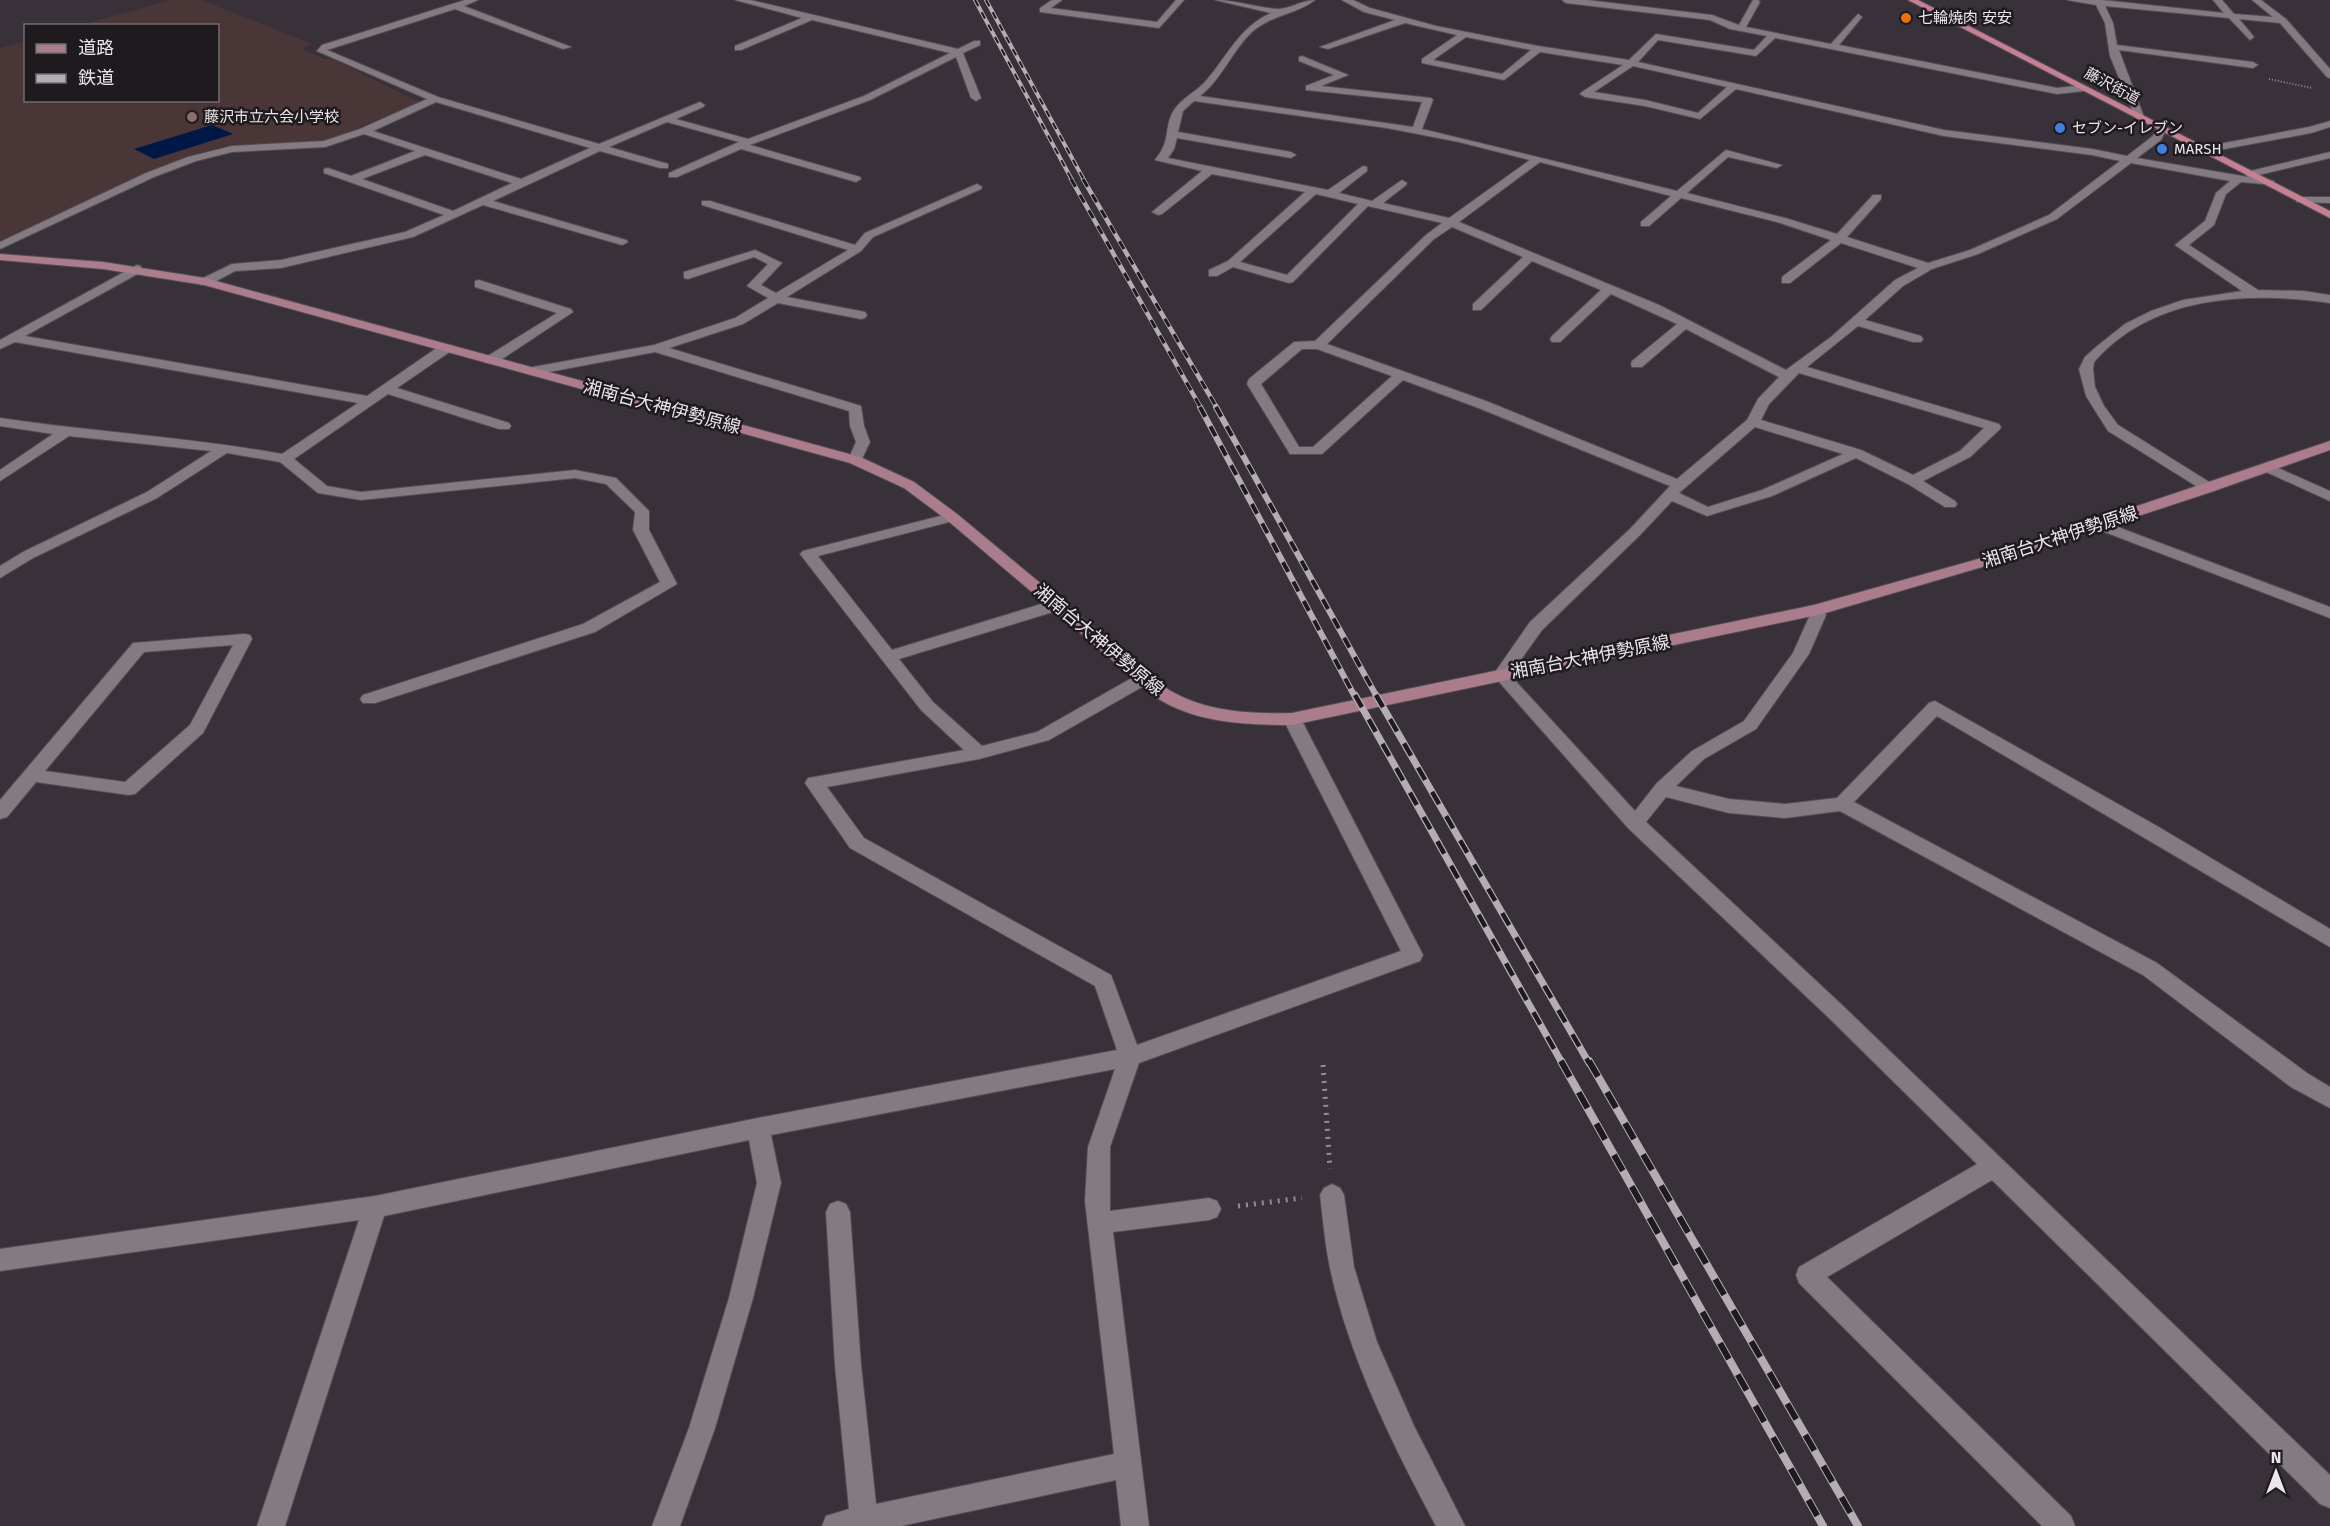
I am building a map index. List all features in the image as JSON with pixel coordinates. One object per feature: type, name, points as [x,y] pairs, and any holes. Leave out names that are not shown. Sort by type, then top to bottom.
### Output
[{"type":"highway","name":"藤沢街道","points":[[1912,0],[2330,215]]},
{"type":"main road","name":"湘南台大神伊勢原線","points":[[0,257],[137,269],[205,282],[855,460],[909,484],[952,517],[1143,679],[1171,699],[1208,712],[1256,720],[1292,719],[1816,610],[1994,559],[2269,468],[2330,445]]},
{"type":"street","points":[[474,0],[325,47],[322,51],[435,99],[664,166]]},
{"type":"street","points":[[739,0],[958,52]]},
{"type":"street","points":[[1058,0],[1043,10],[1159,25],[1180,0]]},
{"type":"street","points":[[1219,0],[1282,12]]},
{"type":"street","points":[[1311,0],[1251,28],[1209,84],[1179,110],[1166,156],[1160,160],[1330,194],[1450,222],[1610,288],[1791,372],[1994,427],[1965,454],[1913,481]]},
{"type":"street","points":[[1346,0],[1367,10],[1464,34],[1632,63],[1944,133],[2130,159],[2184,171],[2270,183]]},
{"type":"street","points":[[1566,0],[1712,18],[1740,29],[2057,91],[2084,88]]},
{"type":"street","points":[[2071,0],[2283,21]]},
{"type":"street","points":[[2217,0],[2250,37]]},
{"type":"street","points":[[2256,0],[2283,21],[2330,75]]},
{"type":"street","points":[[1740,29],[1756,2]]},
{"type":"street","points":[[2099,2],[2109,23],[2113,47],[2139,117]]},
{"type":"street","points":[[456,6],[566,47]]},
{"type":"street","points":[[738,48],[811,17]]},
{"type":"street","points":[[1325,47],[1404,20]]},
{"type":"street","points":[[1833,47],[1852,20]]},
{"type":"street","points":[[1464,34],[1425,61],[1504,77],[1538,48]]},
{"type":"street","points":[[1734,85],[1700,116],[1645,103],[1585,94],[1632,63],[1656,37],[1756,53],[1773,35]]},
{"type":"street","points":[[673,175],[745,144],[867,98],[978,43]]},
{"type":"street","points":[[2113,47],[2253,65]]},
{"type":"street","points":[[958,52],[976,98]]},
{"type":"street","points":[[1302,59],[1343,75],[1302,100]]},
{"type":"street","points":[[1193,98],[1428,100],[1416,130]]},
{"type":"street","points":[[0,246],[150,175],[202,156],[251,147],[284,148],[325,144],[364,131],[435,99]]},
{"type":"street","points":[[1302,100],[1771,217],[1928,267]]},
{"type":"street","points":[[205,282],[232,268],[281,264],[409,234],[600,147],[700,105]]},
{"type":"street","points":[[667,119],[856,179]]},
{"type":"street","points":[[2203,150],[2311,130],[2330,124]]},
{"type":"street","points":[[2162,128],[2157,138],[2053,217],[1974,252],[1928,267],[1899,284],[1835,340],[1791,372],[1763,402],[1753,422],[1708,458],[1635,532],[1536,626],[1501,675],[1617,806],[1835,1011],[2330,1494]]},
{"type":"street","points":[[364,131],[522,183]]},
{"type":"street","points":[[1174,134],[1257,145],[1291,155]]},
{"type":"street","points":[[352,180],[423,152]]},
{"type":"street","points":[[1646,224],[1726,153],[1777,165]]},
{"type":"street","points":[[2250,174],[2330,155]]},
{"type":"street","points":[[1318,345],[1430,237],[1538,159]]},
{"type":"street","points":[[1330,194],[1363,169]]},
{"type":"street","points":[[1158,212],[1210,170]]},
{"type":"street","points":[[328,171],[452,214]]},
{"type":"street","points":[[2238,180],[2221,193],[2210,223],[2181,245],[2256,294]]},
{"type":"street","points":[[1232,263],[1289,279],[1371,203],[1402,183]]},
{"type":"street","points":[[534,371],[656,348],[739,321],[857,249],[869,235],[977,187]]},
{"type":"street","points":[[1213,273],[1232,263],[1313,191]]},
{"type":"street","points":[[1786,280],[1840,238],[1877,197]]},
{"type":"street","points":[[2301,200],[2330,200]]},
{"type":"street","points":[[482,201],[622,242]]},
{"type":"street","points":[[706,203],[857,249]]},
{"type":"street","points":[[688,275],[755,253],[776,263],[753,286],[778,299],[861,315]]},
{"type":"street","points":[[1477,307],[1530,256]]},
{"type":"street","points":[[0,345],[137,269]]},
{"type":"street","points":[[479,284],[567,312],[491,360]]},
{"type":"street","points":[[1556,339],[1610,288]]},
{"type":"street","points":[[2209,488],[2113,428],[2103,417],[2091,391],[2085,372],[2089,361],[2121,330],[2162,309],[2218,298],[2256,294],[2304,294],[2330,299]]},
{"type":"street","points":[[1856,321],[1917,339]]},
{"type":"street","points":[[1637,364],[1686,323]]},
{"type":"street","points":[[13,338],[370,401]]},
{"type":"street","points":[[1400,376],[1317,451],[1295,451],[1254,384],[1256,379],[1299,345],[1318,345],[1481,404],[1675,490],[1707,513],[1767,493],[1856,453]]},
{"type":"street","points":[[285,459],[446,348]]},
{"type":"street","points":[[656,348],[856,409],[856,426],[863,442],[855,460]]},
{"type":"street","points":[[386,389],[504,426]]},
{"type":"street","points":[[0,422],[66,432],[225,448],[285,459],[323,490],[361,496],[575,474],[611,481],[642,511],[641,530],[669,584],[589,628],[369,699]]},
{"type":"street","points":[[1753,422],[1856,453],[1913,481],[1950,504]]},
{"type":"street","points":[[0,477],[66,432]]},
{"type":"street","points":[[0,573],[28,555],[152,495],[225,448]]},
{"type":"street","points":[[2269,468],[2330,497]]},
{"type":"street","points":[[952,517],[808,554],[927,706],[979,753]]},
{"type":"street","points":[[2099,525],[2330,613]]},
{"type":"street","points":[[888,657],[1057,605]]},
{"type":"street","points":[[1635,823],[1662,789],[1698,755],[1750,725],[1801,654],[1818,615],[1816,610]]},
{"type":"street","points":[[0,812],[31,775],[139,647],[244,639],[197,729],[129,789],[31,775]]},
{"type":"street","points":[[1135,1526],[1097,1201],[1099,1147],[1130,1057],[1104,981],[857,843],[814,783],[979,753],[1043,736],[1143,679]]},
{"type":"street","points":[[1842,804],[1935,707],[2330,939]]},
{"type":"street","points":[[0,1260],[375,1207],[758,1128],[1130,1057],[1413,955],[1292,719]]},
{"type":"street","points":[[1662,789],[1729,806],[1785,811],[1842,804],[2150,969],[2299,1080],[2330,1098]]},
{"type":"street","points":[[666,1526],[702,1428],[741,1298],[769,1183],[758,1128]]},
{"type":"street","points":[[1993,1167],[1808,1275],[2061,1526]]},
{"type":"street","points":[[1332,1195],[1343,1275],[1367,1350],[1407,1438],[1451,1526]]},
{"type":"street","points":[[271,1526],[375,1207]]},
{"type":"street","points":[[1100,1223],[1209,1209]]},
{"type":"street","points":[[838,1212],[848,1365],[864,1520]]},
{"type":"street","points":[[836,1526],[1128,1464]]},
{"type":"path","points":[[2253,65],[2265,78],[2319,90]]},
{"type":"path","points":[[1209,1209],[1332,1195],[1323,1065]]},
{"type":"shaded area","name":"藤沢市立六会小学校","points":[[171,0],[201,0],[312,44],[302,49],[324,59],[332,59],[419,102],[333,138],[299,143],[230,145],[194,154],[143,173],[0,242],[0,48],[24,41],[24,102],[219,102],[219,24],[85,24]]},
{"type":"water","points":[[212,125],[233,134],[154,159],[134,149]]},
{"type":"railway","points":[[975,0],[1072,180]]},
{"type":"railway","points":[[986,0],[1084,180]]},
{"type":"railway","points":[[1071,179],[1201,408]]},
{"type":"railway","points":[[1083,179],[1217,408]]},
{"type":"railway","points":[[1200,407],[1355,697]]},
{"type":"railway","points":[[1216,407],[1377,697]]},
{"type":"railway","points":[[1355,695],[1562,1063]]},
{"type":"railway","points":[[1376,695],[1589,1063]]},
{"type":"railway","points":[[1561,1061],[1823,1526]]},
{"type":"railway","points":[[1589,1061],[1858,1526]]},
{"type":"place","name":"七輪焼肉 安安","points":[[1906,18]]},
{"type":"place","name":"藤沢市立六会小学校","points":[[192,117]]},
{"type":"place","name":"セブン-イレブン","points":[[2060,128]]},
{"type":"place","name":"MARSH","points":[[2162,149]]}]
